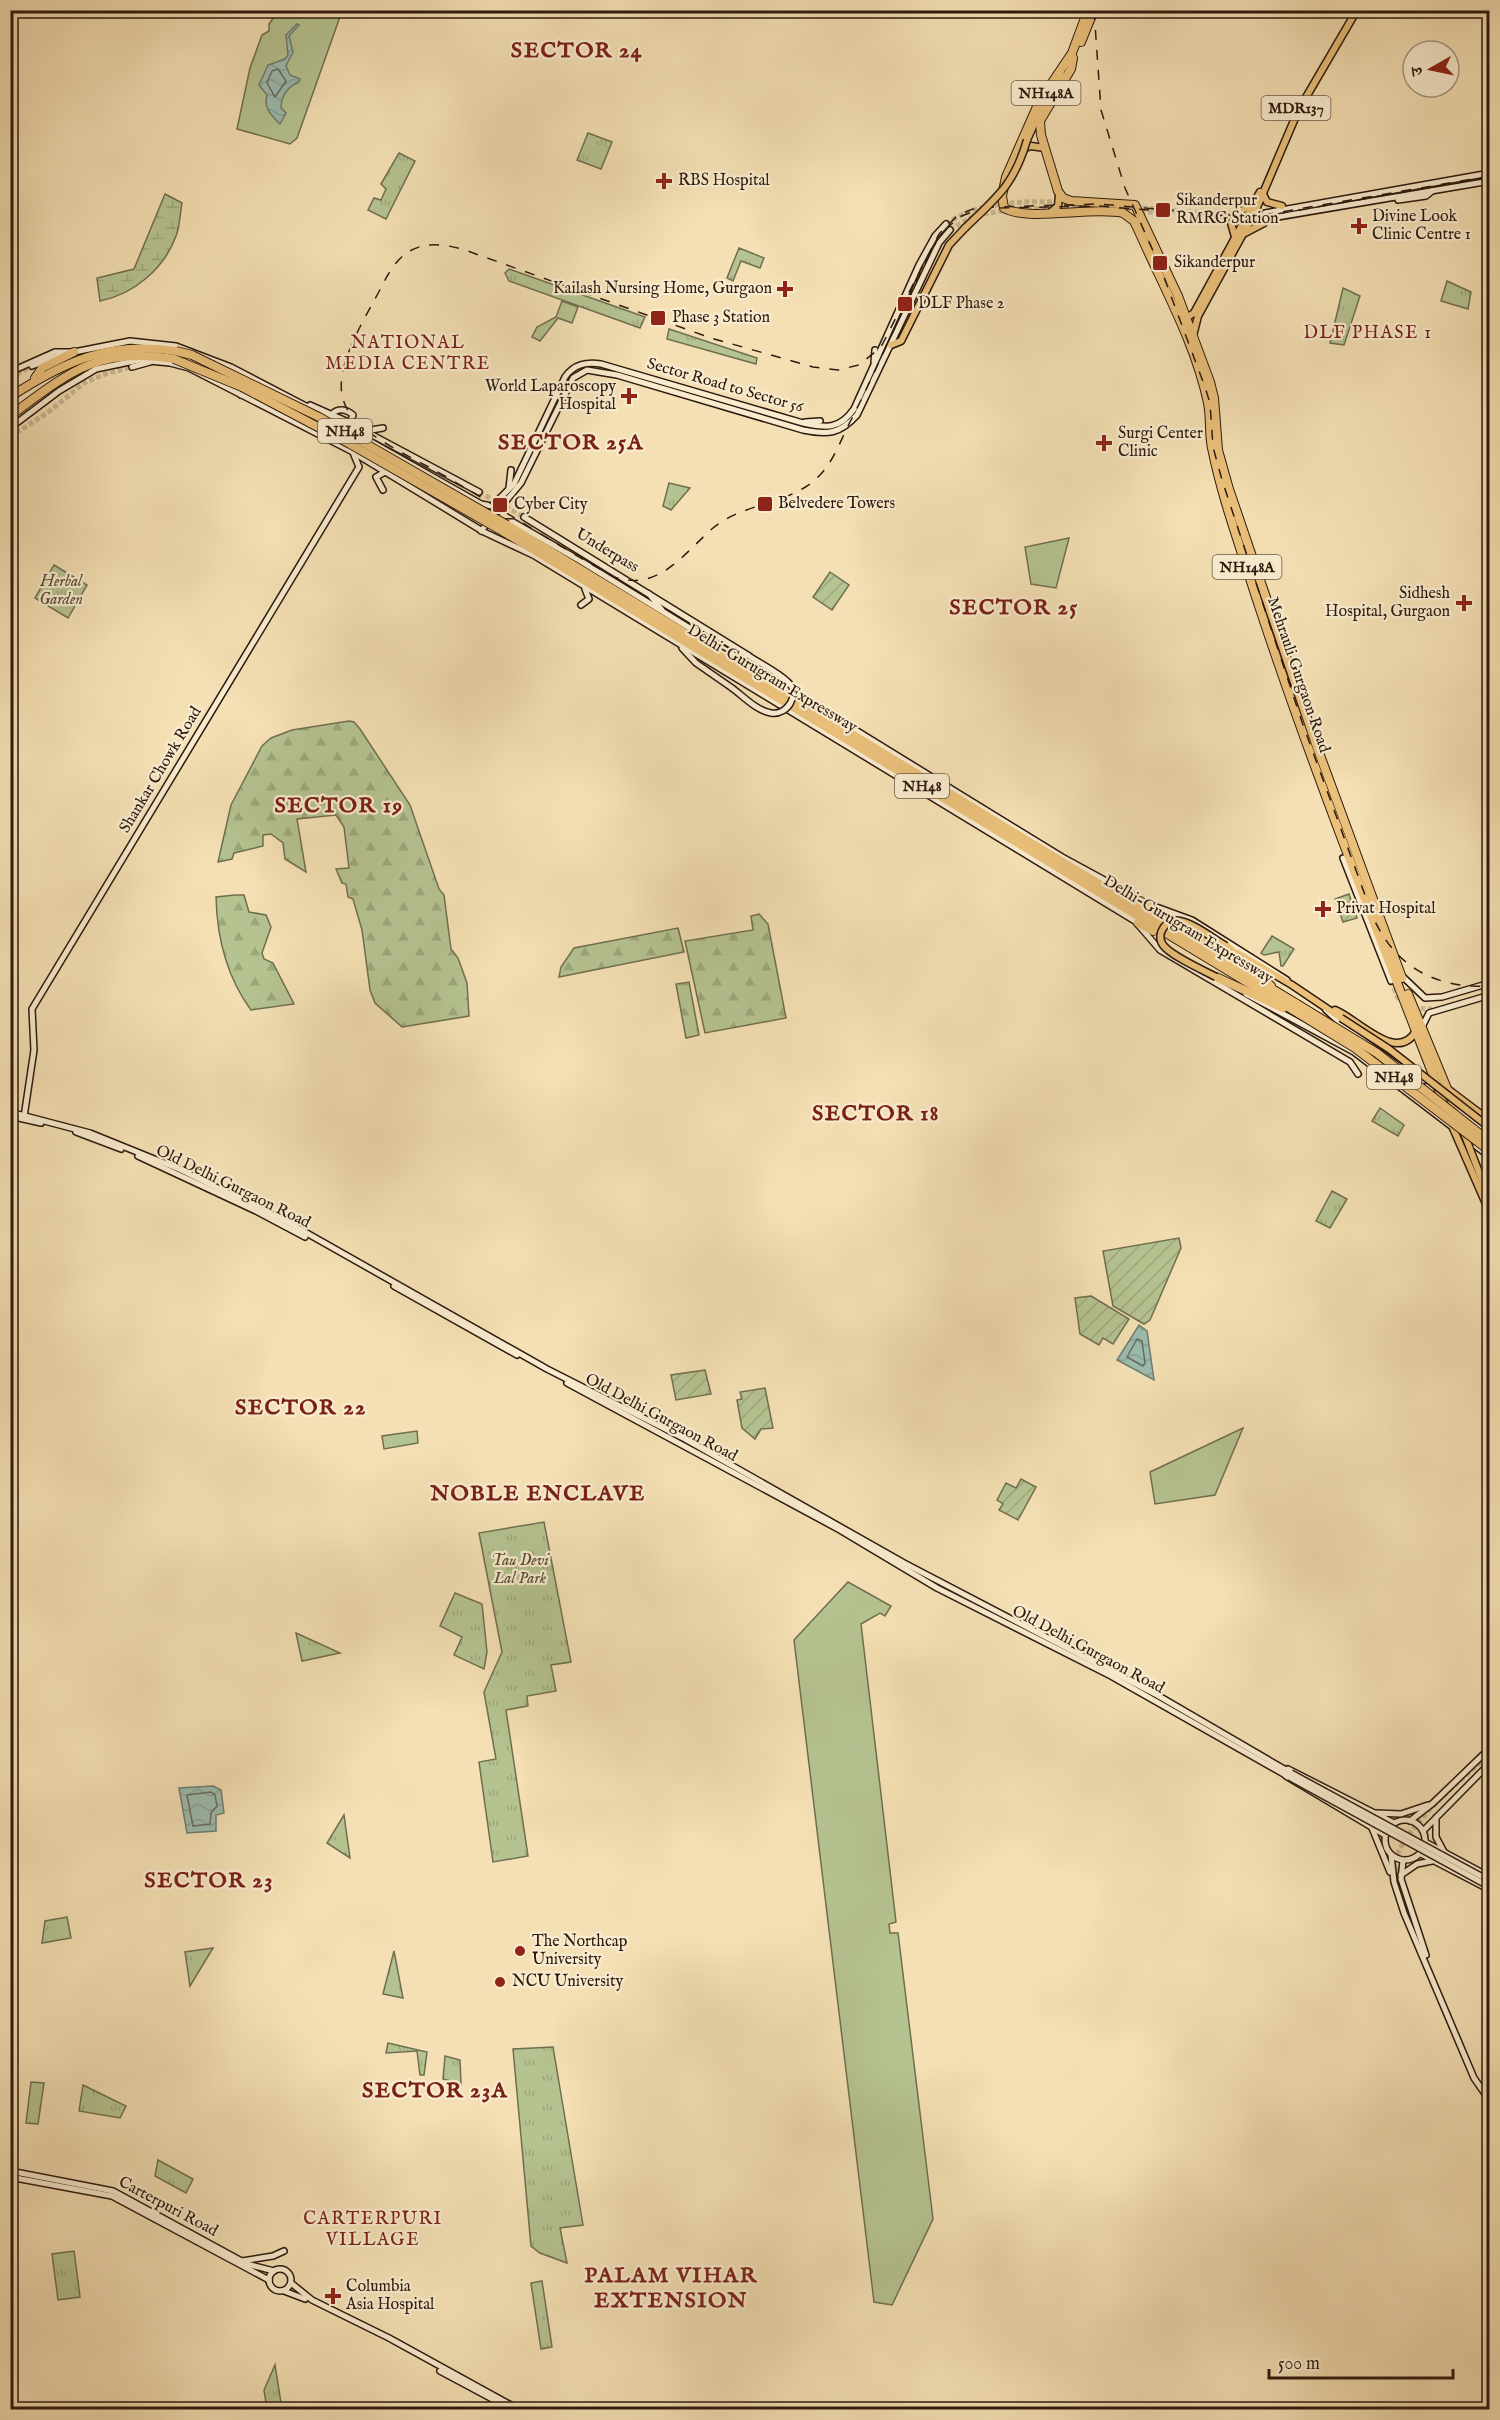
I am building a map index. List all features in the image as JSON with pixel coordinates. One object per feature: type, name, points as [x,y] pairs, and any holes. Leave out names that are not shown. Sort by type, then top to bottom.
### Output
[{"type":"highway","name":"Mehrauli Gurgaon Road","points":[[1088,10],[1072,53],[1039,102],[1006,177],[1002,196],[1004,208],[1028,213],[1123,213],[1134,221],[1185,336],[1201,381],[1208,403],[1212,445],[1226,511],[1240,533],[1288,654],[1337,823],[1419,1031],[1449,1090],[1455,1108]]},
{"type":"highway","name":"NH148A","points":[[1058,191],[1040,126],[1042,115],[1071,69],[1070,65],[1090,26],[1094,10]]},
{"type":"highway","name":"Mehrauli Gurgaon Road","points":[[1058,191],[1063,198],[1071,201],[1135,205],[1149,232],[1186,318],[1214,398],[1218,450],[1268,638],[1310,760],[1329,794]]},
{"type":"highway","name":"Delhi-Gurugram Expressway","points":[[10,397],[33,382],[81,358],[100,352],[133,348],[175,355],[242,387],[505,528],[720,650],[1276,992],[1363,1053],[1489,1155]]},
{"type":"highway","points":[[33,382],[42,368],[74,352]]},
{"type":"highway","name":"Delhi-Gurugram Expressway","points":[[10,416],[89,362],[124,356],[175,355]]},
{"type":"highway","points":[[24,406],[25,416]]},
{"type":"highway","name":"Delhi-Gurugram Expressway","points":[[505,528],[754,684],[1187,946],[1377,1053],[1490,1142]]},
{"type":"highway","points":[[736,679],[754,684]]},
{"type":"highway","name":"Mehrauli Gurgaon Road","points":[[1337,823],[1361,869],[1400,964],[1400,974],[1442,1098]]},
{"type":"highway","points":[[1361,869],[1369,871]]},
{"type":"highway","points":[[1108,890],[1137,899],[1200,936],[1213,946],[1227,963]]},
{"type":"highway","points":[[1372,900],[1381,903]]},
{"type":"highway","points":[[1123,907],[1136,922],[1168,940],[1187,946]]},
{"type":"highway","points":[[1226,946],[1276,992]]},
{"type":"highway","points":[[1216,977],[1263,1000],[1295,1007]]},
{"type":"main road","name":"MDR137","points":[[1245,224],[1260,195],[1293,114],[1355,10]]},
{"type":"main road","points":[[481,531],[521,483],[573,378],[587,370],[596,369],[823,434],[832,434],[847,426],[866,399],[891,345],[901,341],[949,244],[1009,185],[1043,105],[1070,65]]},
{"type":"main road","points":[[1019,151],[1031,146],[1046,148]]},
{"type":"main road","points":[[1243,234],[1265,218],[1361,196],[1490,173]]},
{"type":"main road","points":[[1265,218],[1375,201],[1380,204],[1426,196],[1433,190],[1490,181]]},
{"type":"main road","points":[[1051,212],[1058,206],[1058,191]]},
{"type":"main road","points":[[1239,213],[1260,195],[1267,202],[1282,206]]},
{"type":"main road","points":[[1231,223],[1236,237]]},
{"type":"main road","points":[[1193,339],[1198,316],[1243,234],[1245,224]]},
{"type":"main road","points":[[1186,318],[1194,314],[1245,224]]},
{"type":"main road","name":"Sector Road to Sector 56","points":[[449,486],[481,504],[492,506],[502,498],[509,490],[570,367],[583,364],[601,364],[803,423],[828,428],[840,424],[854,409],[904,293],[919,265],[935,236],[948,227],[891,345]]},
{"type":"main road","points":[[1141,236],[1141,230],[1149,232]]},
{"type":"main road","points":[[32,366],[55,356],[130,341],[169,345],[213,360],[303,404],[449,486]]},
{"type":"main road","points":[[874,366],[875,350]]},
{"type":"main road","points":[[10,372],[46,354],[61,351],[74,352]]},
{"type":"main road","points":[[132,367],[154,360]]},
{"type":"main road","points":[[10,428],[78,378],[108,364],[154,360],[189,368],[351,452],[481,531],[535,556]]},
{"type":"main road","points":[[238,395],[247,395],[279,410],[285,403],[282,394]]},
{"type":"main road","points":[[303,404],[332,414],[479,492]]},
{"type":"main road","points":[[332,414],[338,410],[348,411],[353,415],[350,423]]},
{"type":"main road","points":[[803,423],[820,421]]},
{"type":"main road","points":[[365,431],[383,428]]},
{"type":"main road","name":"Shankar Chowk Road","points":[[25,1118],[34,1050],[32,1009],[359,466],[356,457],[351,452]]},
{"type":"main road","name":"Shankar Chowk Road","points":[[25,1118],[37,1050],[33,1016],[35,1008],[327,523],[363,467],[374,465]]},
{"type":"main road","points":[[509,490],[511,470]]},
{"type":"main road","points":[[382,490],[376,477],[385,471]]},
{"type":"main road","points":[[444,507],[439,494],[446,486],[449,486]]},
{"type":"main road","points":[[491,517],[496,523]]},
{"type":"main road","name":"Underpass","points":[[524,518],[645,590],[788,682],[793,694],[792,701],[788,708],[779,713],[770,713],[701,666],[678,644]]},
{"type":"main road","points":[[1292,985],[1280,974],[1192,920],[1137,899],[1062,857],[517,524],[509,520],[502,523],[500,531],[505,537],[1136,922],[1160,950],[1350,1062],[1358,1074]]},
{"type":"main road","points":[[581,605],[586,604],[590,597],[583,585]]},
{"type":"main road","points":[[645,590],[667,615]]},
{"type":"main road","points":[[1342,858],[1391,981]]},
{"type":"main road","points":[[1451,1126],[1354,1052],[1296,1022],[1165,947],[1160,936],[1163,928],[1172,921],[1182,921],[1292,985],[1389,1049],[1490,1128]]},
{"type":"main road","points":[[1400,974],[1425,998],[1443,997],[1490,983]]},
{"type":"main road","points":[[1320,1005],[1341,1013],[1393,1045],[1406,1042],[1419,1031],[1429,1013],[1490,993]]},
{"type":"main road","points":[[1432,1009],[1490,993]]},
{"type":"main road","points":[[1320,1005],[1347,1029],[1421,1082],[1433,1075]]},
{"type":"main road","points":[[1305,1035],[1315,1031]]},
{"type":"main road","points":[[1389,1079],[1395,1075],[1400,1065]]},
{"type":"main road","points":[[1449,1090],[1490,1121]]},
{"type":"main road","name":"Mehrauli Gurgaon Road","points":[[1442,1098],[1451,1126],[1490,1213]]},
{"type":"main road","points":[[1455,1108],[1490,1135]]},
{"type":"main road","points":[[1455,1108],[1475,1167],[1490,1201]]},
{"type":"main road","points":[[1436,1115],[1446,1110]]},
{"type":"main road","name":"Old Delhi Gurgaon Road","points":[[10,1114],[81,1132],[179,1169],[263,1210],[547,1369],[685,1439],[904,1563],[1156,1695],[1287,1773]]},
{"type":"main road","points":[[1475,1167],[1489,1155],[1475,1142],[1478,1137],[1490,1135]]},
{"type":"main road","points":[[1482,1184],[1490,1177]]},
{"type":"main road","points":[[1287,1773],[1294,1770],[1371,1813],[1394,1823],[1410,1821],[1433,1803],[1490,1748]]},
{"type":"main road","points":[[1423,1831],[1490,1763]]},
{"type":"main road","points":[[1287,1773],[1289,1780],[1385,1835]]},
{"type":"main road","points":[[1287,1773],[1490,1879]]},
{"type":"main road","points":[[1287,1773],[1490,1888]]},
{"type":"main road","points":[[1371,1813],[1406,1813],[1433,1803]]},
{"type":"main road","points":[[1436,1817],[1436,1837],[1446,1854]]},
{"type":"main road","points":[[1391,1855],[1403,1861],[1412,1860],[1420,1854],[1425,1842],[1423,1831],[1410,1821]]},
{"type":"main road","points":[[1394,1823],[1385,1835],[1385,1844],[1391,1855],[1394,1882]]},
{"type":"main road","points":[[1372,1827],[1404,1913],[1423,1951],[1477,2076],[1490,2096]]},
{"type":"main road","points":[[1425,1842],[1490,1879]]},
{"type":"main road","points":[[1420,1854],[1490,1888]]},
{"type":"main road","points":[[1403,1861],[1401,1875],[1423,1951]]},
{"type":"main road","points":[[1401,1875],[1417,1864],[1433,1861]]},
{"type":"main road","points":[[1417,1935],[1474,2078],[1490,2101]]},
{"type":"main road","name":"Carterpuri Road","points":[[10,2171],[113,2191],[240,2261],[274,2271]]},
{"type":"main road","name":"Carterpuri Road","points":[[10,2177],[112,2196],[269,2280]]},
{"type":"main road","points":[[240,2261],[273,2256],[284,2251]]},
{"type":"main road","points":[[513,2409],[388,2341],[284,2291],[272,2288],[269,2280],[274,2271],[280,2269],[289,2273],[291,2283],[312,2300],[389,2338],[520,2409]]},
{"type":"main road","points":[[284,2291],[291,2283]]},
{"type":"green space","points":[[278,11],[342,11],[297,138],[290,144],[237,129],[250,68],[262,35],[269,31],[269,24]]},
{"type":"green space","points":[[588,133],[612,142],[601,169],[577,160]]},
{"type":"green space","points":[[399,153],[415,161],[386,219],[368,210],[374,198],[381,200],[386,189],[381,184]]},
{"type":"green space","points":[[165,194],[182,203],[179,224],[171,248],[156,269],[136,286],[113,298],[100,301],[97,278],[134,269]]},
{"type":"green space","points":[[739,248],[764,258],[760,268],[741,261],[733,281],[727,278]]},
{"type":"green space","points":[[509,269],[645,317],[640,328],[509,281],[505,273]]},
{"type":"green space","points":[[1447,281],[1471,292],[1468,309],[1441,301]]},
{"type":"green space","points":[[1343,288],[1360,296],[1344,345],[1330,343]]},
{"type":"green space","points":[[562,301],[578,307],[572,323],[558,318],[540,341],[532,337],[537,327],[556,317]]},
{"type":"green space","points":[[669,329],[757,358],[756,364],[667,339]]},
{"type":"green space","points":[[669,483],[690,488],[671,510],[663,506]]},
{"type":"green space","points":[[1069,538],[1056,588],[1031,584],[1025,547]]},
{"type":"green space","name":"Herbal Garden","points":[[54,565],[87,585],[68,618],[35,598]]},
{"type":"green space","points":[[830,572],[849,585],[832,610],[813,597]]},
{"type":"green space","points":[[354,722],[360,729],[410,805],[439,889],[444,895],[451,949],[458,958],[467,983],[469,1016],[402,1027],[375,1003],[370,990],[362,930],[353,899],[348,897],[346,884],[342,883],[336,869],[349,868],[344,827],[336,815],[297,819],[306,872],[285,859],[283,843],[271,834],[263,835],[263,846],[234,853],[232,859],[218,862],[231,805],[262,746],[271,738],[292,730]]},
{"type":"green space","points":[[1349,894],[1357,918],[1343,922],[1335,899]]},
{"type":"green space","points":[[244,895],[249,912],[266,915],[271,927],[262,953],[264,959],[273,963],[294,1004],[251,1010],[242,997],[229,970],[218,927],[216,897]]},
{"type":"green space","points":[[759,914],[768,924],[786,1018],[705,1033],[685,941],[753,930],[751,916]]},
{"type":"green space","points":[[678,928],[684,952],[559,977],[561,967],[574,948]]},
{"type":"green space","points":[[1272,936],[1294,949],[1283,966],[1281,966],[1279,952],[1264,955],[1261,953]]},
{"type":"green space","points":[[689,982],[699,1035],[686,1038],[676,984]]},
{"type":"green space","points":[[1380,1108],[1404,1125],[1398,1136],[1372,1121]]},
{"type":"green space","points":[[1332,1191],[1347,1199],[1330,1228],[1316,1221]]},
{"type":"green space","points":[[1179,1238],[1181,1248],[1150,1320],[1144,1324],[1113,1306],[1103,1251]]},
{"type":"green space","points":[[1091,1296],[1129,1319],[1113,1344],[1103,1338],[1099,1345],[1080,1334],[1075,1298]]},
{"type":"green space","points":[[705,1370],[711,1394],[676,1400],[671,1375]]},
{"type":"green space","points":[[765,1388],[773,1428],[761,1429],[755,1439],[742,1428],[737,1400],[742,1399],[740,1392]]},
{"type":"green space","points":[[1243,1428],[1215,1495],[1155,1504],[1150,1472]]},
{"type":"green space","points":[[417,1431],[418,1443],[384,1449],[382,1436]]},
{"type":"green space","points":[[1021,1479],[1036,1487],[1018,1520],[999,1510],[1003,1504],[997,1500],[1006,1483],[1016,1488]]},
{"type":"green space","name":"Tau Devi Lal Park","points":[[544,1522],[571,1662],[551,1665],[556,1691],[527,1696],[528,1706],[506,1710],[528,1856],[493,1862],[479,1762],[496,1759],[484,1692],[502,1652],[479,1533]]},
{"type":"green space","points":[[848,1582],[891,1606],[885,1616],[880,1613],[861,1624],[896,1922],[889,1924],[890,1933],[898,1933],[933,2219],[892,2305],[874,2302],[794,1640]]},
{"type":"green space","points":[[455,1593],[482,1604],[487,1652],[484,1669],[454,1655],[462,1637],[440,1626]]},
{"type":"green space","points":[[296,1633],[340,1653],[302,1661]]},
{"type":"green space","points":[[344,1815],[350,1858],[327,1843]]},
{"type":"green space","points":[[67,1917],[71,1938],[42,1943],[45,1921]]},
{"type":"green space","points":[[213,1948],[190,1986],[185,1952]]},
{"type":"green space","points":[[394,1951],[403,1998],[383,1994]]},
{"type":"green space","points":[[388,2043],[427,2052],[424,2075],[420,2075],[417,2051],[386,2053]]},
{"type":"green space","points":[[553,2047],[583,2225],[560,2228],[567,2263],[540,2253],[531,2246],[513,2049]]},
{"type":"green space","points":[[445,2056],[460,2060],[461,2084],[443,2079]]},
{"type":"green space","points":[[31,2082],[44,2083],[38,2124],[26,2123]]},
{"type":"green space","points":[[83,2085],[126,2106],[120,2118],[79,2111]]},
{"type":"green space","points":[[158,2160],[193,2179],[186,2193],[155,2176]]},
{"type":"green space","points":[[74,2251],[80,2297],[58,2300],[52,2254]]},
{"type":"green space","points":[[542,2281],[552,2347],[541,2349],[531,2283]]},
{"type":"green space","points":[[275,2365],[282,2409],[267,2409],[264,2390]]},
{"type":"water","points":[[297,24],[299,25],[289,36],[293,52],[286,66],[290,75],[300,79],[288,89],[284,96],[281,108],[286,113],[280,124],[269,111],[266,104],[267,95],[259,85],[268,65],[285,59],[288,55],[286,35]]},
{"type":"water","points":[[1139,1325],[1147,1331],[1154,1380],[1117,1360]]},
{"type":"water","points":[[213,1786],[221,1790],[224,1813],[216,1815],[216,1831],[187,1833],[179,1788]]},
{"type":"tunnel","points":[[946,224],[972,211],[1002,204],[1063,202]]},
{"type":"tunnel","points":[[1135,207],[1232,216],[1265,213]]},
{"type":"tunnel","points":[[1019,209],[1097,208]]},
{"type":"tunnel","points":[[1118,209],[1160,213]]},
{"type":"tunnel","points":[[950,230],[973,216],[1007,210]]},
{"type":"tunnel","points":[[1229,219],[1266,219]]},
{"type":"tunnel","points":[[10,378],[32,366]]},
{"type":"tunnel","points":[[10,437],[50,411],[84,383],[105,374],[132,367]]},
{"type":"tunnel","points":[[479,492],[524,517]]},
{"type":"tunnel","points":[[1391,981],[1398,998],[1405,1004]]},
{"type":"tunnel","points":[[1413,1008],[1432,1009]]},
{"type":"tunnel","points":[[1394,1869],[1398,1854],[1418,1823],[1432,1807],[1490,1754]]},
{"type":"tunnel","points":[[1397,1867],[1410,1913]]},
{"type":"railway","points":[[1094,10],[1101,110],[1125,188],[1159,264],[1205,387],[1210,403],[1213,447],[1222,480],[1302,722],[1373,917],[1393,949],[1405,962],[1420,971],[1452,984],[1490,986]]},
{"type":"railway","points":[[1490,176],[1252,217],[1098,204],[994,207],[973,209],[958,215],[939,234],[881,347],[859,365],[838,370],[813,367],[711,338],[462,249],[448,246],[423,246],[404,255],[389,273],[348,354],[341,382],[342,395],[354,420],[390,446],[450,479],[614,577],[630,580],[644,579],[669,568],[725,519],[795,493],[819,476],[837,449],[940,235],[959,217],[974,211],[994,208],[1098,206],[1253,218],[1490,177]]},
{"type":"place","name":"RBS Hospital","points":[[664,181]]},
{"type":"place","name":"Sikanderpur RMRG Station","points":[[1163,210]]},
{"type":"place","name":"Divine Look Clinic Centre 1","points":[[1359,226]]},
{"type":"place","name":"Sikanderpur","points":[[1160,263]]},
{"type":"place","name":"Kailash Nursing Home, Gurgaon","points":[[785,289]]},
{"type":"place","name":"DLF Phase 2","points":[[905,304]]},
{"type":"place","name":"Phase 3 Station","points":[[658,318]]},
{"type":"place","name":"World Laparoscopy Hospital","points":[[629,396]]},
{"type":"place","name":"Surgi Center Clinic","points":[[1104,443]]},
{"type":"place","name":"Belvedere Towers","points":[[765,504]]},
{"type":"place","name":"Cyber City","points":[[500,505]]},
{"type":"place","name":"Sidhesh Hospital, Gurgaon","points":[[1464,603]]},
{"type":"place","name":"Privat Hospital","points":[[1323,909]]},
{"type":"place","name":"The Northcap University","points":[[520,1951]]},
{"type":"place","name":"NCU University","points":[[500,1982]]},
{"type":"place","name":"Columbia Asia Hospital","points":[[333,2296]]},
{"type":"district","name":"SECTOR 24","points":[[577,51]]},
{"type":"district","name":"DLF PHASE 1","points":[[1368,333]]},
{"type":"district","name":"NATIONAL MEDIA CENTRE","points":[[408,353]]},
{"type":"district","name":"SECTOR 25A","points":[[571,443]]},
{"type":"district","name":"SECTOR 25","points":[[1014,608]]},
{"type":"district","name":"SECTOR 19","points":[[339,806]]},
{"type":"district","name":"SECTOR 18","points":[[876,1114]]},
{"type":"district","name":"SECTOR 22","points":[[301,1408]]},
{"type":"district","name":"NOBLE ENCLAVE","points":[[538,1494]]},
{"type":"district","name":"SECTOR 23","points":[[209,1881]]},
{"type":"district","name":"SECTOR 23A","points":[[435,2091]]},
{"type":"district","name":"CARTERPURI VILLAGE","points":[[373,2229]]},
{"type":"district","name":"PALAM VIHAR EXTENSION","points":[[671,2288]]}]
